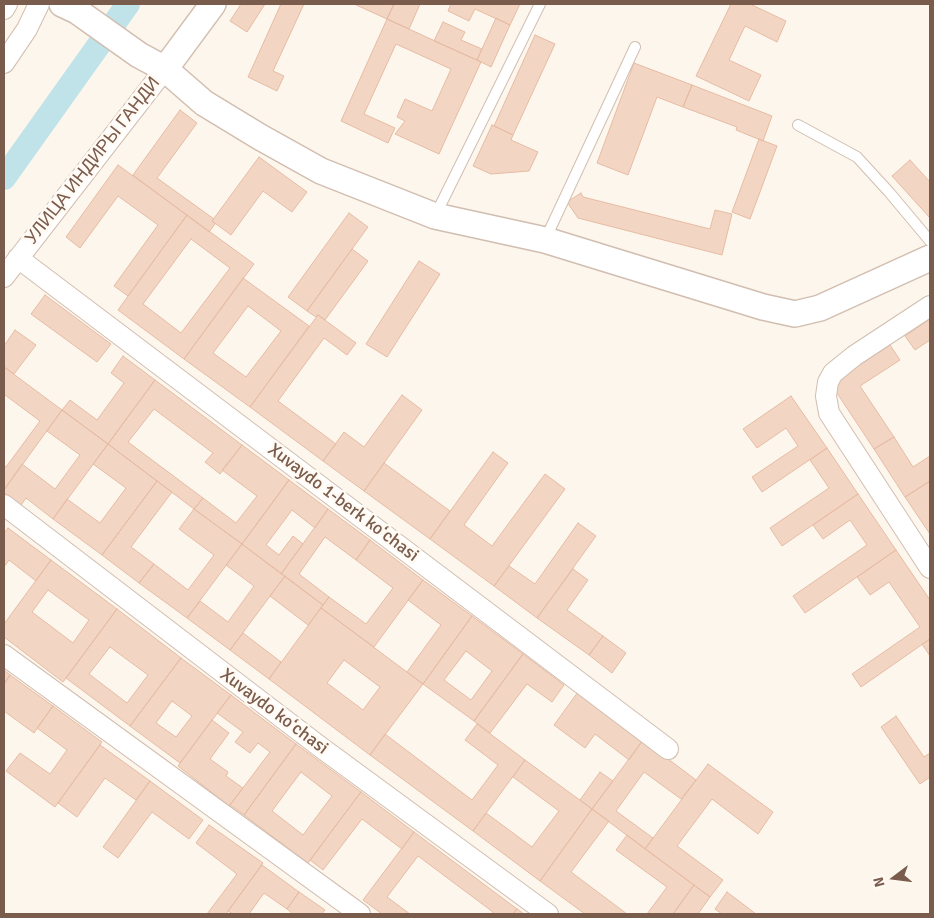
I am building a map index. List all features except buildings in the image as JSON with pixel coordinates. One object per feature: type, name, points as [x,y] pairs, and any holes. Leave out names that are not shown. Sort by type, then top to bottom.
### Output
[{"type":"street","points":[[4,9],[7,4]]},
{"type":"street","points":[[4,63],[27,30],[39,4]]},
{"type":"street","points":[[165,69],[213,4]]},
{"type":"street","points":[[70,7],[139,55],[165,69],[204,103],[269,142],[321,170],[436,216],[544,240],[763,307],[795,314],[820,308],[930,258]]},
{"type":"street","name":"УЛИЦА ИНДИРЫ ГАНДИ","points":[[4,277],[165,69]]},
{"type":"street","name":"Xuvaydo 1-berk koʻchasi","points":[[18,258],[668,749]]},
{"type":"street","points":[[930,306],[854,356],[833,373],[828,382],[826,396],[829,414],[930,568]]},
{"type":"street","name":"Xuvaydo koʻchasi","points":[[4,506],[319,746],[548,914]]},
{"type":"street","points":[[4,655],[360,914]]},
{"type":"lane","points":[[436,216],[540,4]]},
{"type":"lane","points":[[544,240],[635,47]]},
{"type":"lane","points":[[798,125],[857,157],[930,241]]},
{"type":"waterway","points":[[4,178],[128,4]]}]
